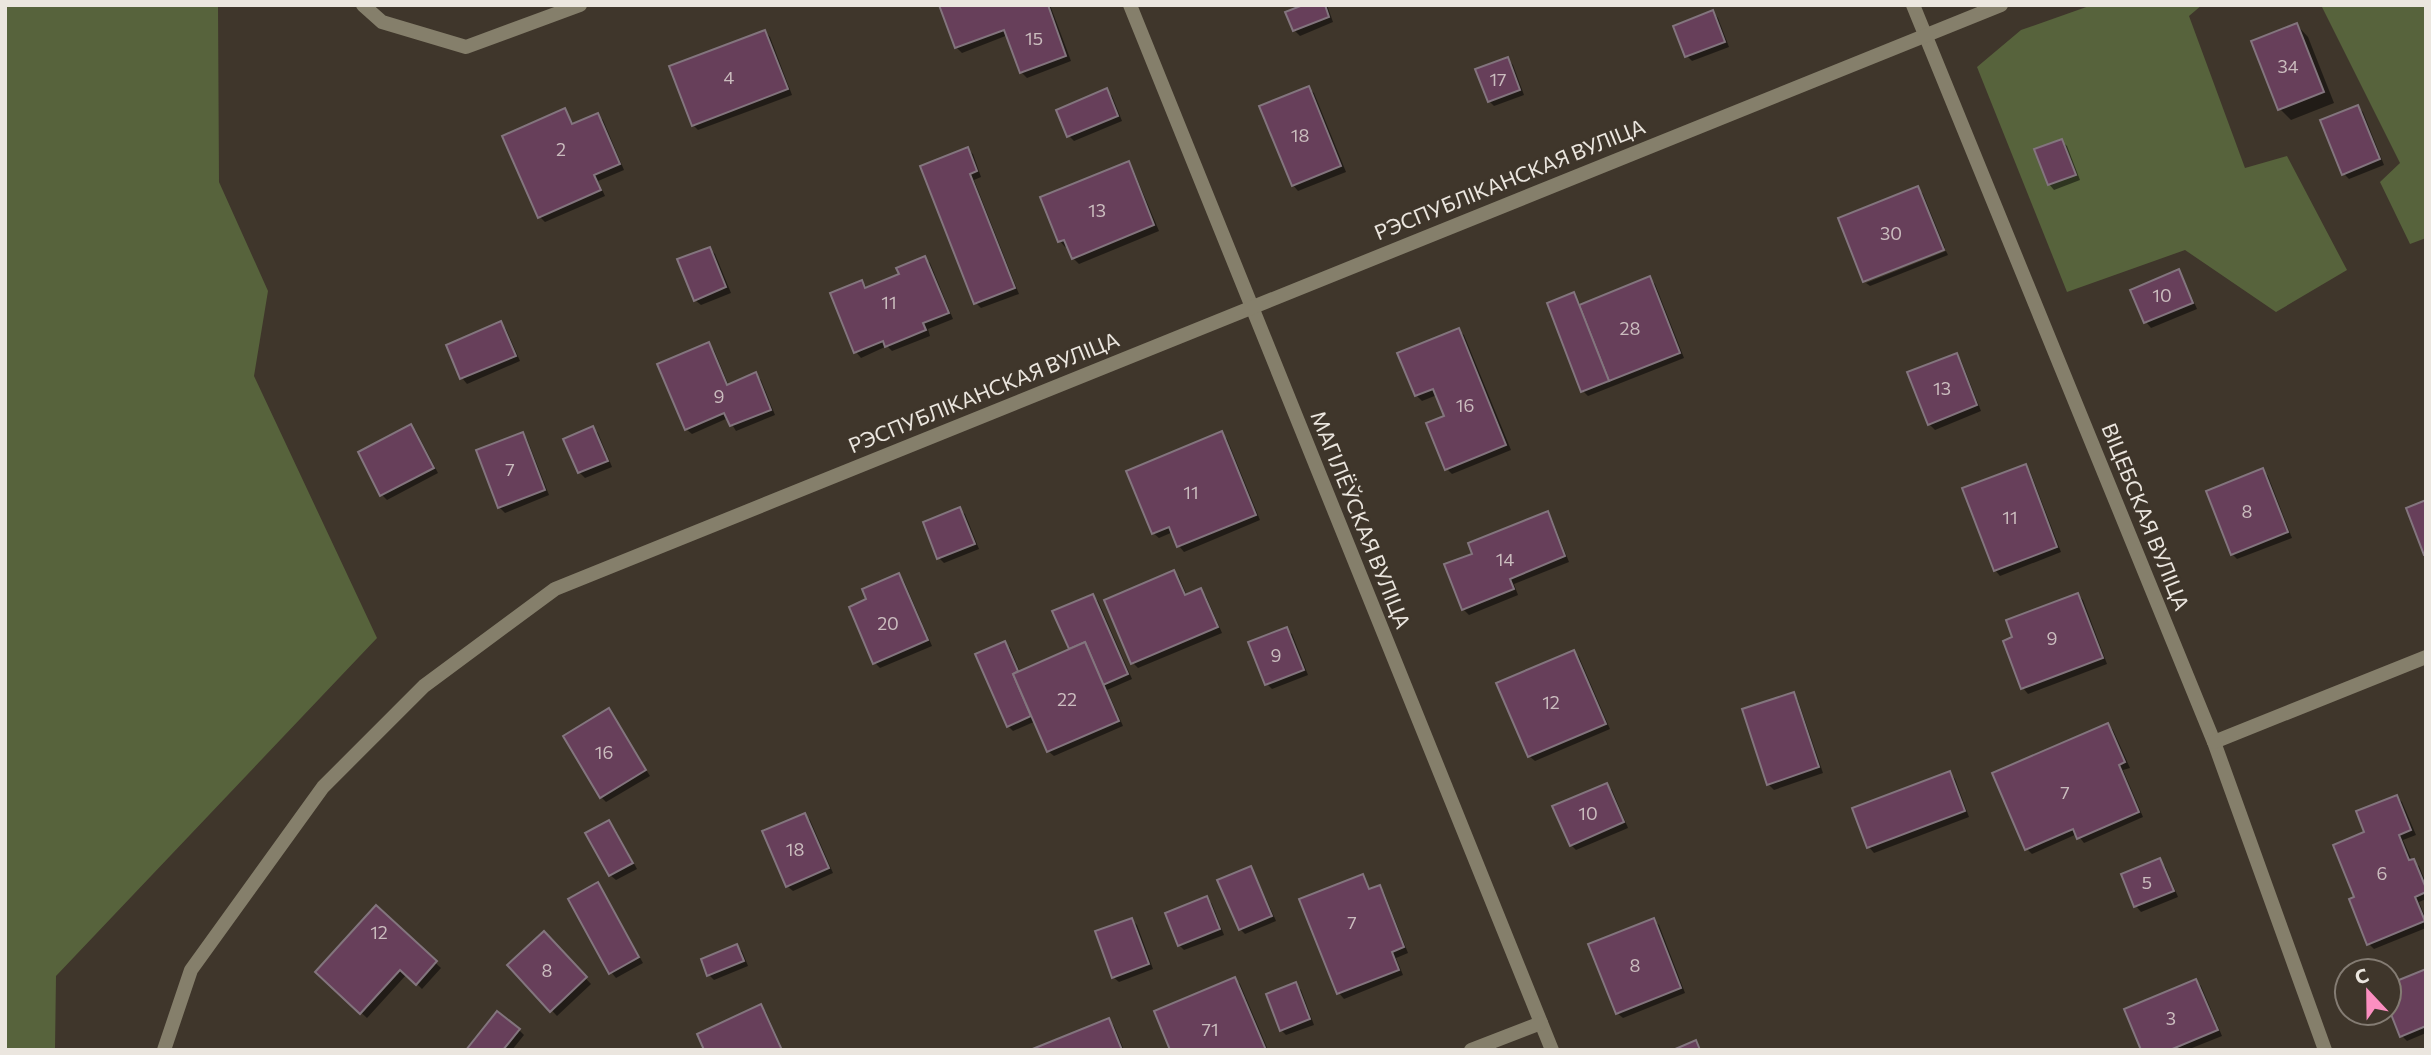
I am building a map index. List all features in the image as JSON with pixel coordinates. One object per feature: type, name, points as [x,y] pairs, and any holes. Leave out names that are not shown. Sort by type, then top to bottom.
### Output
[{"type":"street","points":[[363,5],[382,22],[466,47],[580,5]]},
{"type":"street","name":"МАГІЛЁЎСКАЯ ВУЛІЦА","points":[[1130,5],[1552,1050]]},
{"type":"street","name":"ВІЦЕБСКАЯ ВУЛІЦА","points":[[1913,5],[2214,741],[2325,1050]]},
{"type":"street","name":"РЭСПУБЛІКАНСКАЯ ВУЛІЦА","points":[[163,1050],[191,970],[323,787],[424,686],[555,589],[2001,5]]},
{"type":"street","points":[[2214,741],[2426,657]]},
{"type":"street","points":[[1471,1050],[1541,1023]]},
{"type":"green space","points":[[5,5],[218,5],[219,182],[268,291],[254,376],[377,638],[56,976],[55,1050],[5,1050]]},
{"type":"green space","points":[[2092,5],[2202,5],[2189,16],[2245,168],[2287,156],[2347,270],[2276,312],[2185,250],[2067,292],[1977,67],[2021,30]]},
{"type":"green space","points":[[2321,5],[2426,5],[2426,238],[2410,244],[2380,182],[2400,163]]},
{"type":"building","points":[[939,5],[1048,5],[1066,56],[1020,73],[1004,30],[955,48]]},
{"type":"building","points":[[1303,5],[1325,5],[1329,17],[1293,31],[1285,12]]},
{"type":"building","points":[[1713,10],[1725,42],[1685,57],[1673,26]]},
{"type":"building","points":[[2297,23],[2324,92],[2278,110],[2251,41]]},
{"type":"building","points":[[765,30],[788,89],[692,126],[669,66]]},
{"type":"building","points":[[1508,57],[1520,90],[1488,102],[1475,69]]},
{"type":"building","points":[[1309,86],[1341,166],[1292,186],[1259,106]]},
{"type":"building","points":[[1107,88],[1118,116],[1067,137],[1056,110]]},
{"type":"building","points":[[2358,105],[2380,159],[2342,175],[2320,120]]},
{"type":"building","points":[[565,108],[572,124],[598,113],[620,164],[594,175],[601,190],[538,218],[502,136]]},
{"type":"building","points":[[2062,139],[2076,175],[2048,185],[2034,149]]},
{"type":"building","points":[[968,147],[977,171],[970,174],[1015,288],[974,304],[920,166]]},
{"type":"building","points":[[1129,161],[1154,225],[1072,259],[1064,240],[1058,242],[1040,197]]},
{"type":"building","points":[[1918,186],[1944,250],[1863,282],[1838,218]]},
{"type":"building","points":[[710,247],[726,287],[694,301],[677,259]]},
{"type":"building","points":[[925,256],[949,313],[923,323],[926,330],[885,347],[883,341],[854,353],[830,293],[862,280],[865,288],[899,274],[896,268]]},
{"type":"building","points":[[2179,269],[2193,303],[2144,323],[2130,290]]},
{"type":"building","points":[[1650,276],[1680,353],[1609,381],[1579,305]]},
{"type":"building","points":[[1574,292],[1609,381],[1581,392],[1547,303]]},
{"type":"building","points":[[501,321],[516,356],[460,379],[446,345]]},
{"type":"building","points":[[1459,328],[1506,445],[1445,470],[1426,423],[1444,416],[1433,389],[1415,396],[1397,353]]},
{"type":"building","points":[[709,342],[727,385],[756,372],[771,410],[730,426],[724,413],[685,430],[657,364]]},
{"type":"building","points":[[1957,353],[1977,405],[1928,425],[1907,372]]},
{"type":"building","points":[[411,424],[434,468],[380,496],[358,452]]},
{"type":"building","points":[[593,426],[608,461],[578,473],[563,439]]},
{"type":"building","points":[[1222,431],[1256,515],[1177,547],[1169,527],[1152,534],[1126,471]]},
{"type":"building","points":[[523,432],[545,490],[498,508],[476,450]]},
{"type":"building","points":[[2026,464],[2057,547],[1994,571],[1962,488]]},
{"type":"building","points":[[2263,468],[2288,532],[2231,555],[2206,491]]},
{"type":"building","points":[[2426,500],[2426,555],[2424,555],[2406,508]]},
{"type":"building","points":[[960,507],[975,544],[937,559],[923,522]]},
{"type":"building","points":[[1548,511],[1565,556],[1510,579],[1514,589],[1462,610],[1444,564],[1472,554],[1468,543]]},
{"type":"building","points":[[1174,570],[1185,595],[1201,588],[1218,627],[1131,664],[1104,600]]},
{"type":"building","points":[[899,573],[928,640],[873,664],[849,607],[866,599],[862,589]]},
{"type":"building","points":[[2078,593],[2103,658],[2021,689],[2003,641],[2012,637],[2006,620]]},
{"type":"building","points":[[1093,594],[1128,674],[1103,685],[1085,642],[1069,649],[1052,611]]},
{"type":"building","points":[[1287,627],[1304,670],[1265,685],[1248,642]]},
{"type":"building","points":[[1005,641],[1018,671],[1013,674],[1031,716],[1007,727],[975,654]]},
{"type":"building","points":[[1085,642],[1119,721],[1047,752],[1013,674]]},
{"type":"building","points":[[1574,650],[1606,724],[1528,757],[1496,683]]},
{"type":"building","points":[[1794,692],[1819,767],[1767,785],[1742,709]]},
{"type":"building","points":[[609,708],[646,770],[600,798],[563,736]]},
{"type":"building","points":[[2108,723],[2125,762],[2119,765],[2139,812],[2077,839],[2073,829],[2025,850],[1992,773]]},
{"type":"building","points":[[1950,771],[1965,811],[1867,848],[1852,808]]},
{"type":"building","points":[[1607,783],[1624,822],[1570,846],[1552,806]]},
{"type":"building","points":[[2397,795],[2411,830],[2399,835],[2409,860],[2414,859],[2426,888],[2426,892],[2415,897],[2425,921],[2367,945],[2349,899],[2354,897],[2333,845],[2364,832],[2356,811]]},
{"type":"building","points":[[805,813],[829,868],[786,887],[762,831]]},
{"type":"building","points":[[609,820],[633,863],[609,876],[585,833]]},
{"type":"building","points":[[2160,858],[2174,891],[2134,907],[2121,874]]},
{"type":"building","points":[[1251,866],[1272,916],[1239,930],[1217,880]]},
{"type":"building","points":[[1363,874],[1369,889],[1380,885],[1404,947],[1392,952],[1399,970],[1337,994],[1299,899]]},
{"type":"building","points":[[598,882],[639,957],[609,974],[568,899]]},
{"type":"building","points":[[1207,896],[1220,929],[1178,946],[1165,913]]},
{"type":"building","points":[[376,905],[437,961],[416,985],[400,970],[360,1014],[315,972]]},
{"type":"building","points":[[1132,918],[1149,964],[1112,978],[1095,931]]},
{"type":"building","points":[[1654,918],[1681,988],[1616,1014],[1588,944]]},
{"type":"building","points":[[544,931],[587,977],[550,1012],[507,965]]},
{"type":"building","points":[[737,944],[744,961],[707,976],[701,959]]},
{"type":"building","points":[[2426,969],[2426,1026],[2400,1037],[2396,1027],[2403,1027],[2403,978]]},
{"type":"building","points":[[1235,977],[1266,1050],[1170,1050],[1154,1011]]},
{"type":"building","points":[[2196,979],[2218,1030],[2170,1050],[2141,1050],[2124,1009]]},
{"type":"building","points":[[1296,982],[1310,1019],[1280,1031],[1266,994]]},
{"type":"building","points":[[761,1004],[782,1050],[704,1050],[697,1034]]},
{"type":"building","points":[[497,1011],[520,1029],[503,1050],[466,1050]]},
{"type":"building","points":[[1109,1018],[1122,1050],[1030,1050]]},
{"type":"building","points":[[1696,1040],[1700,1050],[1673,1050]]}]
